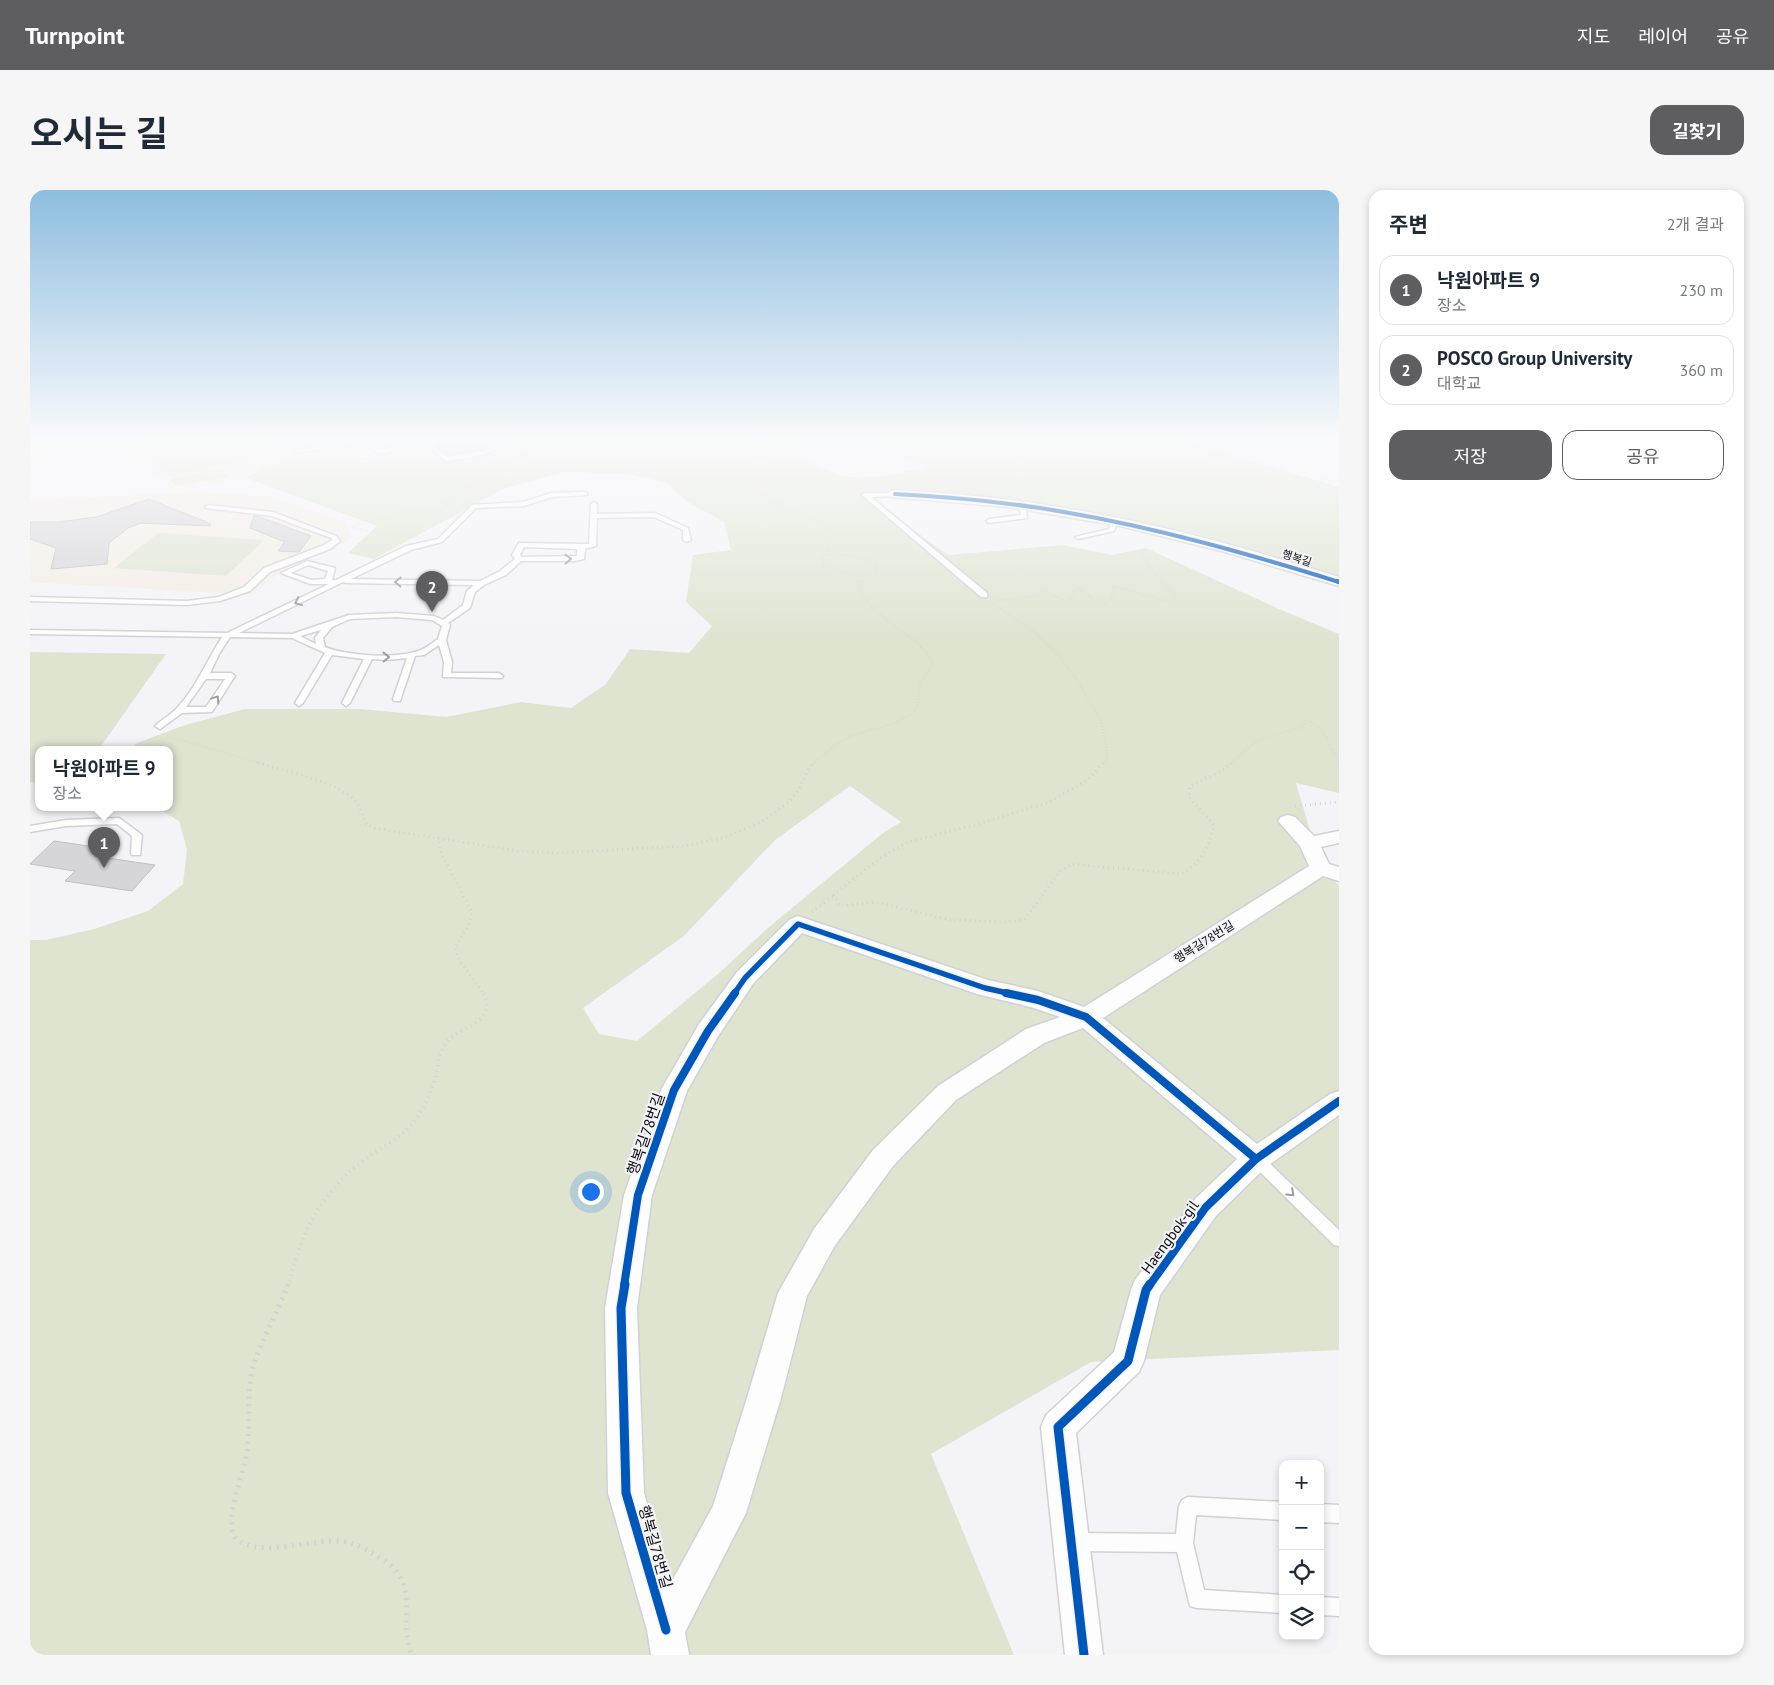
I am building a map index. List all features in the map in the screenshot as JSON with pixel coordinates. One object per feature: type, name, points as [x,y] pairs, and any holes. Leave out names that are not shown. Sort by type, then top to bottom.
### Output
[{"type":"street","name":"행복길","points":[[1042,507],[1115,520],[1251,553],[1339,582]]},
{"type":"street","points":[[1288,821],[1330,871]]},
{"type":"street","points":[[1308,843],[1339,837]]},
{"type":"street","name":"행복길78번길","points":[[668,1642],[728,1513],[764,1398],[793,1293],[824,1238],[883,1158],[947,1093],[1035,1036],[1086,1017],[1330,871]]},
{"type":"street","points":[[798,924],[985,988],[1038,1000],[1086,1017],[1256,1159]]},
{"type":"street","name":"행복길78번길","points":[[668,1642],[626,1493],[621,1308],[638,1195],[674,1090],[708,1031],[745,978],[798,924]]},
{"type":"street","name":"Haengbok-gil","points":[[1084,1655],[1058,1428],[1128,1361],[1146,1290],[1206,1207],[1256,1159],[1339,1101]]},
{"type":"lane","points":[[160,726],[180,710],[204,676],[215,654],[228,635],[415,547],[440,541],[473,507]]},
{"type":"lane","points":[[519,559],[516,556],[522,545],[592,546],[594,507]]},
{"type":"lane","points":[[879,507],[984,595]]},
{"type":"lane","points":[[989,521],[1025,517],[1023,507]]},
{"type":"lane","points":[[30,599],[187,603],[220,599],[247,588],[267,570],[327,547],[336,541],[334,537],[273,514],[208,508]]},
{"type":"lane","points":[[593,516],[655,515],[686,529],[687,540]]},
{"type":"lane","points":[[1078,537],[1112,530],[1115,520]]},
{"type":"lane","points":[[443,624],[467,606],[472,591],[481,583],[503,573],[519,559],[574,559],[581,557],[581,547]]},
{"type":"lane","points":[[328,581],[332,570],[307,562],[285,573],[310,582],[481,583]]},
{"type":"lane","points":[[30,632],[293,636],[349,617],[396,615],[434,618],[446,625],[442,640],[448,662],[446,675],[498,676]]},
{"type":"lane","points":[[325,650],[319,638],[329,625]]},
{"type":"lane","points":[[293,636],[336,654],[388,658],[421,653],[442,640]]},
{"type":"lane","points":[[299,703],[325,650]]},
{"type":"lane","points":[[397,699],[412,654]]},
{"type":"lane","points":[[346,703],[369,656]]},
{"type":"lane","points":[[180,710],[208,710],[231,676],[204,676]]},
{"type":"lane","points":[[30,829],[66,824],[119,821],[137,835],[136,853]]},
{"type":"lane","points":[[1256,1159],[1339,1240]]},
{"type":"lane","points":[[1279,1511],[1188,1506],[1184,1543],[1197,1599],[1279,1604]]},
{"type":"lane","points":[[1324,1513],[1339,1514]]},
{"type":"lane","points":[[1070,1542],[1184,1543]]},
{"type":"lane","points":[[1324,1606],[1339,1607]]},
{"type":"path","points":[[415,547],[403,539],[351,527],[416,510],[443,510],[445,507]]},
{"type":"path","points":[[160,726],[153,732],[310,777],[336,788],[357,803],[366,824],[374,828],[526,851],[555,853],[603,852],[701,844],[726,837],[763,821],[792,799],[809,768],[820,756],[836,744],[853,736],[895,723],[911,714],[917,708],[920,686],[931,670],[931,659],[915,640],[877,613],[859,588],[859,583],[852,574],[828,568],[823,561],[829,545],[829,534],[824,524],[782,507]]},
{"type":"path","points":[[798,924],[880,858],[908,842],[978,824],[1047,803],[1088,780],[1108,757],[1102,720],[1074,675],[1058,655],[1035,633],[992,602],[1037,596],[1042,591],[1069,602],[1076,588],[1106,604],[1112,597],[1113,586],[1172,603],[1175,596],[1151,569],[1143,556],[1145,546],[1171,543],[1185,537]]},
{"type":"path","points":[[825,555],[852,555],[875,563],[878,569],[872,578],[859,583]]},
{"type":"path","points":[[834,895],[840,906],[876,902],[950,920],[1009,922],[1025,919],[1059,872],[1072,864],[1180,874],[1192,869],[1211,842],[1214,825],[1189,797],[1190,786],[1225,769],[1240,754],[1266,736],[1303,728],[1306,720],[1314,721],[1322,728],[1339,760]]},
{"type":"path","points":[[1288,821],[1288,806],[1339,802]]},
{"type":"path","points":[[411,1655],[406,1630],[406,1593],[402,1579],[390,1564],[358,1545],[341,1540],[272,1547],[251,1547],[239,1543],[232,1532],[233,1513],[250,1444],[250,1392],[255,1361],[283,1298],[311,1221],[326,1199],[354,1169],[396,1140],[414,1122],[429,1095],[440,1053],[447,1042],[487,1012],[488,1004],[485,996],[456,957],[454,948],[472,920],[472,912],[447,867],[440,851],[438,837]]},
{"type":"shaded area","points":[[30,507],[301,507],[345,522],[352,537],[334,550],[286,567],[252,595],[30,582]]},
{"type":"green space","points":[[326,507],[469,507],[374,559],[348,553],[377,526]]},
{"type":"green space","points":[[698,507],[883,507],[948,555],[1063,545],[1112,555],[1146,548],[1279,609],[1339,634],[1339,793],[1296,783],[1321,868],[1339,885],[1339,1350],[1091,1362],[931,1454],[1014,1655],[30,1655],[30,940],[46,940],[94,929],[148,911],[183,884],[187,850],[179,821],[162,811],[173,811],[173,746],[134,746],[137,743],[185,725],[245,709],[361,709],[446,717],[521,702],[571,708],[606,684],[630,649],[689,653],[712,626],[686,602],[693,555],[731,550],[724,522]],"holes":[[[850,786],[901,822],[883,833],[769,927],[719,973],[637,1041],[599,1034],[583,1008],[684,936],[775,840]]]},
{"type":"green space","points":[[1043,507],[1339,507],[1339,579],[1289,561],[1197,534],[1091,514]]},
{"type":"green space","points":[[158,533],[264,540],[226,576],[114,568]]},
{"type":"green space","points":[[30,652],[166,654],[101,746],[35,746],[35,782],[30,782]]},
{"type":"building","points":[[124,507],[170,507],[211,524],[210,526],[141,523],[128,528],[109,543],[107,564],[51,569],[56,548],[30,539],[30,522],[58,522],[96,517]]},
{"type":"building","points":[[254,516],[311,536],[299,552],[278,551],[285,542],[250,528]]},
{"type":"building","points":[[54,841],[102,848],[94,856],[155,865],[132,891],[65,881],[75,871],[30,864]]},
{"type":"cycle path","points":[[1035,507],[1120,522],[1175,535],[1230,549],[1339,582]]},
{"type":"cycle path","points":[[666,1630],[626,1493],[621,1308],[638,1195],[674,1090],[708,1031],[745,978],[798,924],[985,988],[1038,1000],[1086,1017],[1256,1159]]},
{"type":"cycle path","points":[[1084,1655],[1058,1427],[1128,1361],[1146,1290],[1206,1207],[1256,1159],[1339,1101]]},
{"type":"place","name":"POSCO Group University","points":[[432,612]]},
{"type":"place","name":"낙원아파트 9","points":[[104,868]]}]
